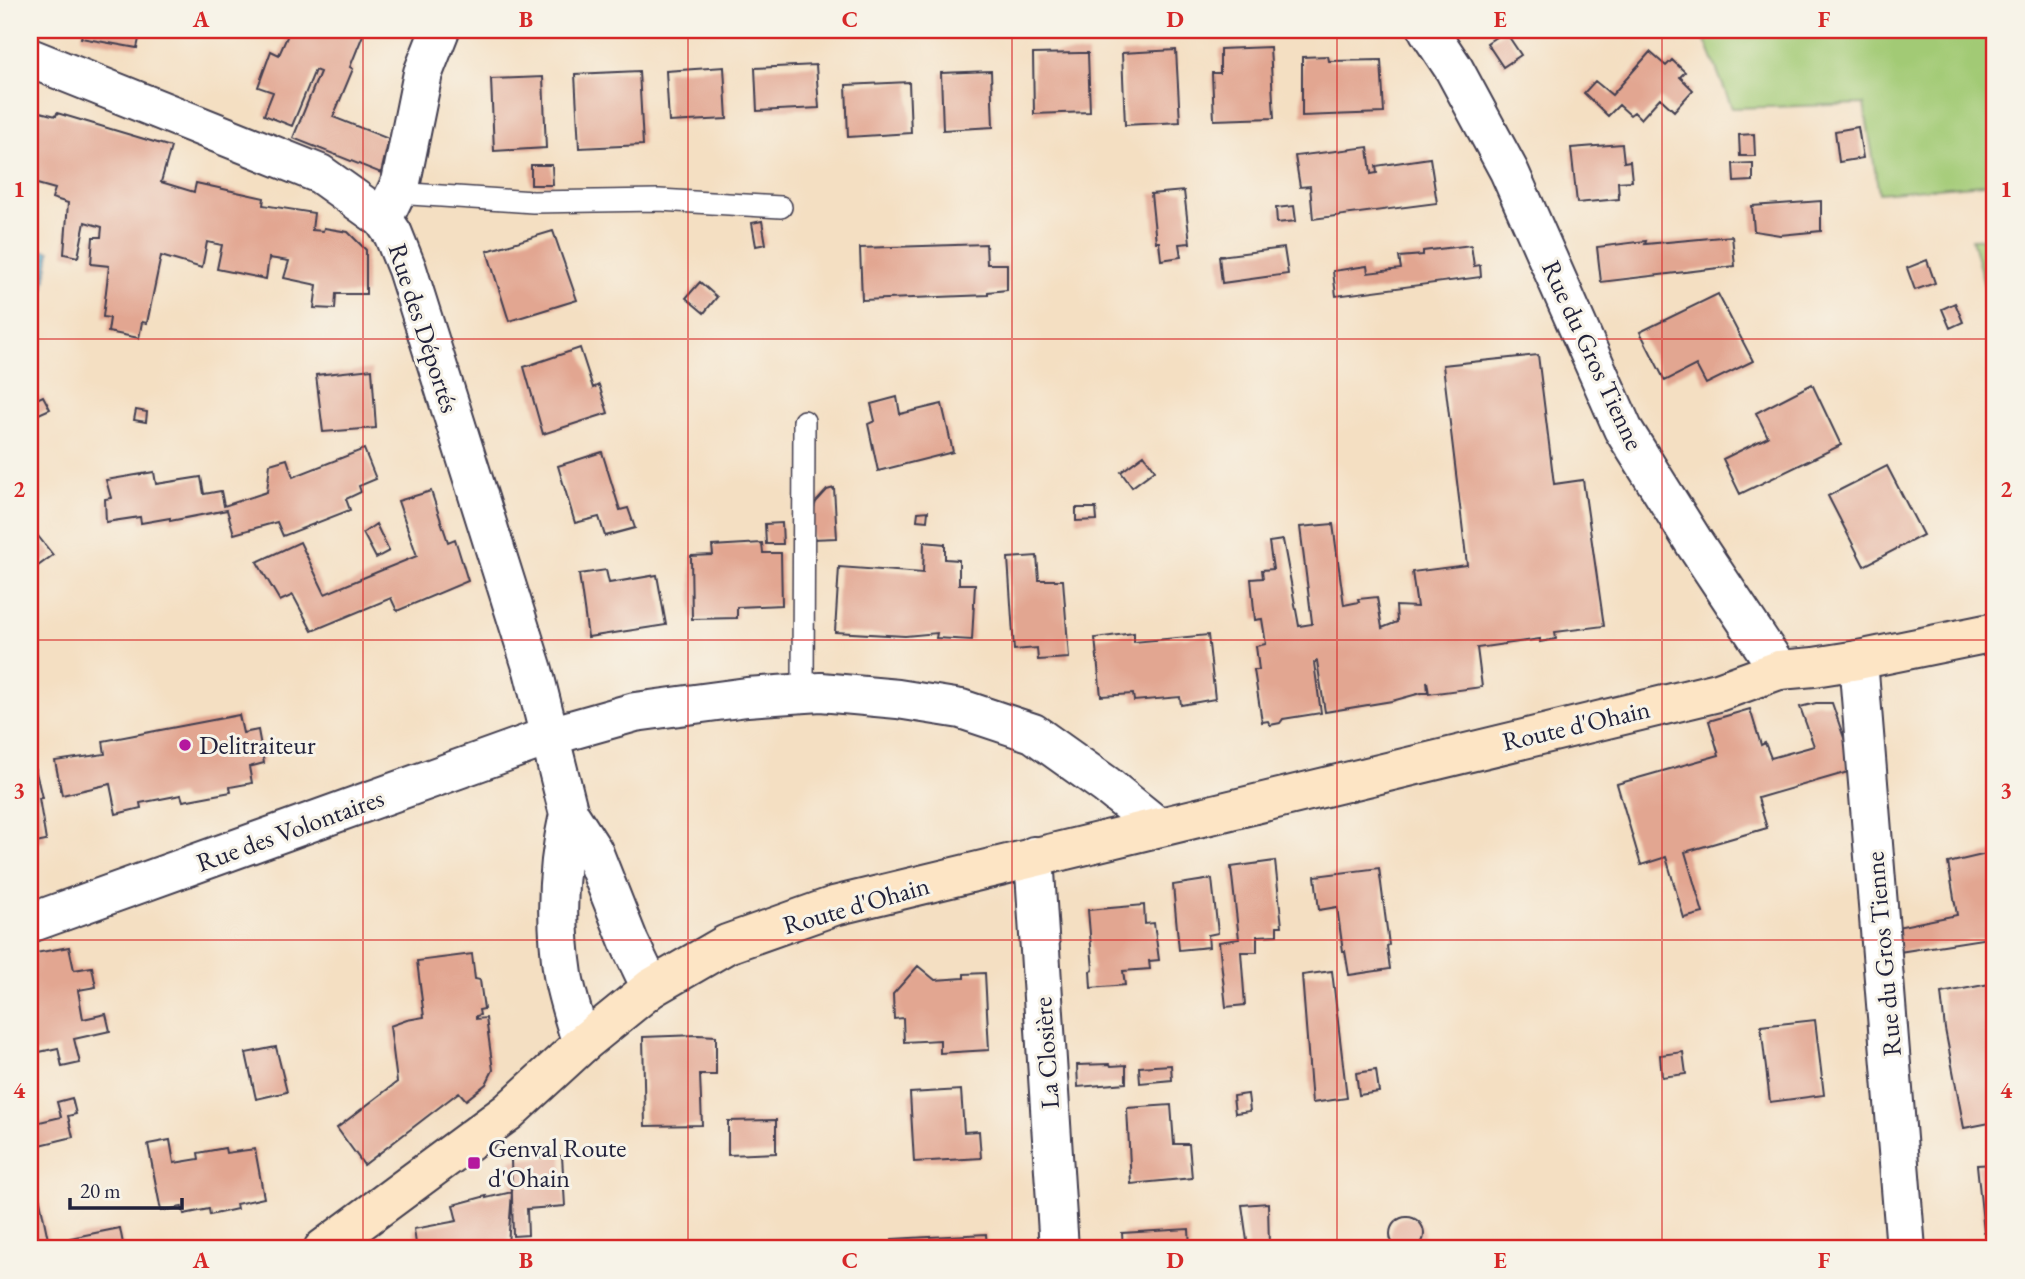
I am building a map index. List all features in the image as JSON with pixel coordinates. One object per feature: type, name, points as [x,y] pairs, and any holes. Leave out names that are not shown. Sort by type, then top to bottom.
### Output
[{"type":"main road","name":"Route d'Ohain","points":[[323,1249],[508,1112],[582,1044],[651,988],[727,944],[834,906],[1718,692],[1779,670],[1858,660],[1995,632]]},
{"type":"street","points":[[389,206],[401,182],[423,73],[440,30]]},
{"type":"street","name":"Rue du Gros Tienne","points":[[1428,30],[1454,69],[1508,171],[1623,429],[1779,670]]},
{"type":"street","name":"Rue des Déportés","points":[[30,58],[320,174],[389,206],[393,234],[407,269],[533,670],[569,814],[593,851],[629,942],[651,988]]},
{"type":"street","name":"Rue du Gros Tienne","points":[[1858,660],[1906,1249]]},
{"type":"street","points":[[550,736],[635,712],[747,697],[821,692],[898,699],[961,709],[1033,733],[1106,785],[1157,827]]},
{"type":"street","name":"Rue des Volontaires","points":[[30,923],[550,736]]},
{"type":"street","name":"Rue des Déportés","points":[[569,814],[562,848],[557,916],[564,978],[582,1044]]},
{"type":"street","name":"La Closière","points":[[1034,856],[1059,1249]]},
{"type":"lane","points":[[389,206],[659,201],[781,207]]},
{"type":"lane","points":[[803,693],[804,421]]},
{"type":"green space","points":[[1701,30],[1995,30],[1995,183],[1879,193],[1864,104],[1732,108]]},
{"type":"green space","points":[[1995,238],[1995,326],[1972,239]]},
{"type":"water","points":[[30,248],[50,251],[44,289],[30,287]]},
{"type":"building","points":[[83,30],[141,30],[137,48],[81,38]]},
{"type":"building","points":[[235,30],[252,30],[249,37]]},
{"type":"building","points":[[290,30],[365,30],[350,67],[353,69],[333,117],[389,139],[381,173],[293,138],[320,72],[315,70],[292,126],[264,115],[273,92],[258,87],[271,51],[279,55]]},
{"type":"building","points":[[1505,31],[1521,55],[1503,67],[1487,43]]},
{"type":"building","points":[[1270,47],[1274,118],[1214,120],[1212,73],[1220,73],[1220,49]]},
{"type":"building","points":[[1176,50],[1180,122],[1125,125],[1122,53]]},
{"type":"building","points":[[1650,52],[1666,66],[1672,60],[1685,72],[1680,77],[1693,90],[1674,111],[1660,98],[1641,119],[1634,112],[1630,115],[1619,105],[1608,116],[1584,93],[1595,81],[1612,95]]},
{"type":"building","points":[[1088,53],[1090,112],[1034,114],[1033,54]]},
{"type":"building","points":[[1328,56],[1329,61],[1381,60],[1384,113],[1302,116],[1302,57]]},
{"type":"building","points":[[816,65],[819,108],[757,111],[755,68]]},
{"type":"building","points":[[724,67],[727,119],[669,122],[666,71]]},
{"type":"building","points":[[639,71],[643,145],[579,148],[575,74]]},
{"type":"building","points":[[991,71],[993,127],[943,130],[941,73]]},
{"type":"building","points":[[543,77],[546,148],[494,151],[491,79]]},
{"type":"building","points":[[909,82],[911,133],[848,137],[846,85]]},
{"type":"building","points":[[30,97],[37,97],[36,111],[56,116],[57,113],[171,147],[161,182],[194,192],[196,183],[264,198],[263,205],[314,213],[312,230],[323,231],[324,228],[348,232],[366,250],[366,294],[336,294],[335,309],[314,308],[317,285],[284,278],[289,261],[269,258],[266,279],[217,269],[222,245],[207,242],[202,268],[161,256],[147,323],[142,322],[139,338],[108,332],[110,318],[103,317],[109,266],[91,264],[93,237],[101,237],[102,227],[85,222],[78,257],[64,254],[68,203],[52,198],[55,189],[30,182]]},
{"type":"building","points":[[1858,127],[1863,158],[1839,162],[1835,131]]},
{"type":"building","points":[[1754,134],[1755,156],[1740,156],[1739,135]]},
{"type":"building","points":[[1622,144],[1624,162],[1630,161],[1632,181],[1618,182],[1619,199],[1577,203],[1571,148]]},
{"type":"building","points":[[1368,147],[1371,174],[1377,173],[1376,166],[1430,158],[1437,203],[1313,219],[1310,186],[1300,187],[1295,156]]},
{"type":"building","points":[[1753,163],[1753,181],[1734,182],[1733,164]]},
{"type":"building","points":[[531,165],[552,165],[553,185],[531,185]]},
{"type":"building","points":[[1184,191],[1190,243],[1179,244],[1181,257],[1161,260],[1159,242],[1156,242],[1151,194]]},
{"type":"building","points":[[1821,201],[1821,231],[1780,235],[1754,231],[1752,206]]},
{"type":"building","points":[[1294,206],[1296,221],[1277,223],[1276,208]]},
{"type":"building","points":[[762,221],[766,244],[756,246],[752,223]]},
{"type":"building","points":[[553,231],[577,300],[509,321],[487,251]]},
{"type":"building","points":[[1732,236],[1735,266],[1601,282],[1597,247]]},
{"type":"building","points":[[986,244],[987,264],[1007,264],[1007,290],[988,292],[988,295],[862,300],[860,248]]},
{"type":"building","points":[[1471,245],[1474,266],[1480,265],[1481,277],[1336,296],[1333,271],[1367,266],[1368,273],[1401,269],[1399,257]]},
{"type":"building","points":[[1284,248],[1288,274],[1222,283],[1219,256]]},
{"type":"building","points":[[1927,260],[1935,283],[1915,290],[1907,268]]},
{"type":"building","points":[[700,282],[717,297],[704,313],[686,298]]},
{"type":"building","points":[[1718,294],[1753,361],[1706,384],[1696,365],[1665,381],[1640,332]]},
{"type":"building","points":[[1955,303],[1963,322],[1950,328],[1942,309]]},
{"type":"building","points":[[580,348],[593,388],[599,385],[608,413],[543,434],[524,367]]},
{"type":"building","points":[[1538,355],[1554,484],[1583,480],[1604,626],[1555,632],[1556,639],[1540,642],[1540,639],[1477,648],[1482,687],[1429,694],[1427,681],[1428,693],[1325,712],[1317,661],[1314,663],[1321,713],[1283,719],[1280,723],[1270,725],[1268,721],[1262,722],[1254,670],[1259,670],[1256,646],[1266,644],[1262,619],[1255,620],[1251,579],[1263,578],[1262,570],[1273,569],[1269,542],[1283,540],[1299,626],[1312,624],[1300,527],[1333,524],[1344,605],[1359,602],[1358,599],[1377,597],[1382,628],[1397,622],[1396,606],[1417,607],[1412,572],[1467,565],[1443,365]]},
{"type":"building","points":[[372,369],[376,428],[323,432],[316,375]]},
{"type":"building","points":[[1812,384],[1841,445],[1740,494],[1723,459],[1768,437],[1756,413]]},
{"type":"building","points":[[43,396],[50,409],[32,417],[30,402]]},
{"type":"building","points":[[897,397],[900,414],[942,404],[953,452],[878,471],[868,424],[875,421],[871,404]]},
{"type":"building","points":[[136,410],[147,412],[146,422],[134,420]]},
{"type":"building","points":[[364,449],[376,479],[359,486],[361,492],[346,499],[350,510],[283,536],[277,522],[234,534],[227,510],[170,521],[170,518],[141,523],[140,517],[106,522],[105,499],[111,498],[106,480],[154,472],[156,484],[201,477],[204,494],[221,491],[224,506],[267,492],[270,464],[287,459],[293,477]]},
{"type":"building","points":[[602,452],[620,510],[628,508],[635,528],[605,536],[599,517],[575,523],[558,466]]},
{"type":"building","points":[[1144,455],[1155,470],[1132,487],[1121,472]]},
{"type":"building","points":[[1887,466],[1923,535],[1864,566],[1828,496]]},
{"type":"building","points":[[834,488],[837,538],[812,539],[811,517],[816,502],[827,490]]},
{"type":"building","points":[[431,491],[448,542],[455,539],[468,581],[397,611],[391,598],[312,631],[293,595],[280,601],[257,562],[300,542],[325,594],[417,556],[398,501]]},
{"type":"building","points":[[1076,508],[1096,508],[1097,520],[1076,521]]},
{"type":"building","points":[[928,511],[927,521],[917,520],[918,512]]},
{"type":"building","points":[[782,523],[783,544],[766,544],[765,524]]},
{"type":"building","points":[[376,524],[389,551],[376,558],[363,533]]},
{"type":"building","points":[[38,536],[53,555],[31,571],[30,543]]},
{"type":"building","points":[[924,542],[945,544],[945,559],[959,560],[959,584],[975,584],[972,640],[936,638],[937,633],[905,636],[835,632],[839,567],[923,573]]},
{"type":"building","points":[[762,543],[763,553],[781,553],[782,605],[737,607],[737,618],[692,619],[691,556],[713,555],[712,546]]},
{"type":"building","points":[[1037,556],[1039,580],[1063,580],[1069,658],[1038,660],[1037,648],[1014,650],[1008,558]]},
{"type":"building","points":[[606,570],[609,583],[657,575],[666,625],[588,637],[579,574]]},
{"type":"building","points":[[1134,633],[1134,642],[1208,635],[1215,699],[1181,705],[1180,697],[1134,701],[1133,694],[1101,696],[1095,638]]},
{"type":"building","points":[[1832,703],[1845,741],[1848,772],[1758,798],[1767,828],[1685,852],[1703,913],[1684,918],[1666,857],[1641,865],[1617,784],[1719,755],[1709,721],[1750,709],[1761,745],[1765,743],[1771,758],[1814,746],[1800,707]]},
{"type":"building","points":[[239,715],[243,733],[258,730],[264,763],[249,767],[252,783],[230,787],[231,792],[183,801],[181,795],[140,803],[141,808],[116,814],[110,784],[62,795],[55,761],[105,754],[103,741]]},
{"type":"building","points":[[30,746],[42,798],[39,798],[46,841],[30,844]]},
{"type":"building","points":[[1995,852],[1995,937],[1899,952],[1897,927],[1957,915],[1948,863]]},
{"type":"building","points":[[1275,861],[1282,926],[1277,926],[1277,935],[1257,936],[1257,952],[1241,952],[1245,1005],[1226,1007],[1219,942],[1239,939],[1231,867]]},
{"type":"building","points":[[1379,868],[1390,969],[1349,975],[1337,907],[1319,910],[1315,876]]},
{"type":"building","points":[[1212,879],[1218,933],[1208,935],[1209,947],[1179,950],[1173,885]]},
{"type":"building","points":[[1144,905],[1145,924],[1154,923],[1159,960],[1149,961],[1150,969],[1123,971],[1125,985],[1091,988],[1090,971],[1093,970],[1088,910]]},
{"type":"building","points":[[69,947],[74,970],[92,967],[96,987],[78,990],[83,1019],[106,1014],[110,1031],[74,1039],[80,1063],[62,1067],[58,1048],[30,1054],[30,954]]},
{"type":"building","points":[[472,954],[475,979],[480,980],[484,1009],[479,1010],[480,1015],[476,1016],[476,1019],[486,1018],[493,1070],[486,1084],[466,1100],[459,1092],[364,1165],[337,1128],[397,1082],[390,1026],[424,1017],[417,961]]},
{"type":"building","points":[[918,966],[935,980],[985,973],[989,1050],[940,1053],[940,1040],[904,1042],[903,1018],[894,1019],[893,994]]},
{"type":"building","points":[[1332,971],[1347,1098],[1312,1103],[1302,975]]},
{"type":"building","points":[[1995,983],[1995,1017],[1992,1017],[1995,1041],[1995,1122],[1964,1128],[1945,1029],[1941,993]]},
{"type":"building","points":[[1815,1020],[1824,1095],[1770,1102],[1761,1026]]},
{"type":"building","points":[[716,1036],[716,1075],[700,1075],[702,1125],[645,1126],[643,1037]]},
{"type":"building","points":[[276,1047],[287,1092],[256,1099],[246,1053]]},
{"type":"building","points":[[1683,1052],[1686,1074],[1662,1077],[1660,1055]]},
{"type":"building","points":[[1077,1065],[1126,1065],[1126,1083],[1078,1087]]},
{"type":"building","points":[[1171,1065],[1172,1080],[1140,1083],[1139,1067]]},
{"type":"building","points":[[1376,1070],[1379,1092],[1359,1095],[1356,1073]]},
{"type":"building","points":[[961,1090],[964,1132],[979,1131],[981,1158],[914,1162],[910,1093]]},
{"type":"building","points":[[1248,1094],[1250,1111],[1235,1113],[1233,1096]]},
{"type":"building","points":[[72,1098],[76,1114],[68,1116],[73,1137],[36,1146],[31,1124],[61,1117],[57,1102]]},
{"type":"building","points":[[1171,1105],[1174,1144],[1189,1144],[1192,1178],[1131,1184],[1127,1108]]},
{"type":"building","points":[[776,1120],[776,1153],[728,1155],[728,1121]]},
{"type":"building","points":[[170,1140],[174,1163],[199,1159],[198,1153],[225,1148],[226,1153],[255,1149],[264,1198],[236,1204],[237,1209],[210,1215],[209,1209],[184,1214],[182,1207],[161,1211],[148,1144]]},
{"type":"building","points":[[562,1156],[565,1206],[527,1209],[528,1235],[513,1236],[511,1159]]},
{"type":"building","points":[[1995,1164],[1995,1231],[1984,1232],[1977,1165]]},
{"type":"building","points":[[512,1192],[508,1245],[491,1249],[392,1249],[416,1244],[414,1229],[457,1221],[453,1205]]},
{"type":"building","points":[[39,1196],[50,1249],[30,1249],[30,1198]]},
{"type":"building","points":[[1268,1203],[1269,1246],[1248,1248],[1242,1205]]},
{"type":"building","points":[[1407,1217],[1419,1222],[1424,1234],[1419,1246],[1407,1251],[1395,1246],[1390,1234],[1395,1222]]},
{"type":"building","points":[[120,1228],[124,1249],[72,1249],[70,1238]]},
{"type":"building","points":[[1189,1229],[1190,1249],[1123,1249],[1122,1233]]},
{"type":"building","points":[[986,1234],[987,1249],[892,1249],[892,1239]]},
{"type":"place","name":"Delitraiteur","points":[[185,745]]},
{"type":"place","name":"Genval Route d'Ohain","points":[[474,1163]]}]
